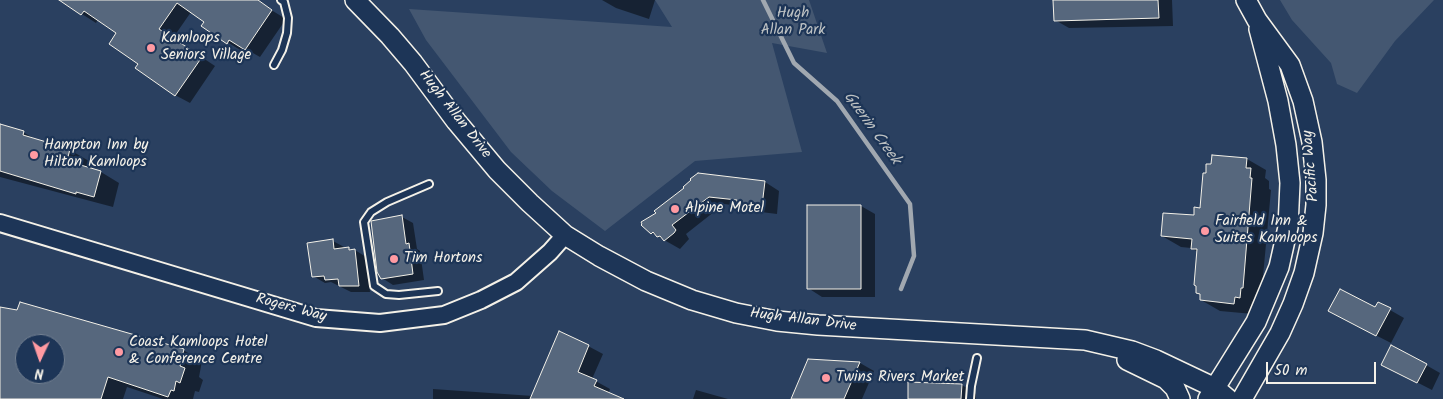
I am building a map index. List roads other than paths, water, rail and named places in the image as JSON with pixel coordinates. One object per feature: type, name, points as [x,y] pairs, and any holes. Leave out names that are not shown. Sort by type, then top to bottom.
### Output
[{"type":"main road","name":"Hugh Allan Drive","points":[[355,0],[413,63],[456,121],[496,170],[530,203],[565,235],[646,281],[692,300],[777,321],[1085,340],[1148,356],[1177,368],[1232,396]]},
{"type":"main road","name":"Pacific Way","points":[[1232,396],[1280,334],[1304,273],[1313,233],[1316,205],[1316,180],[1312,142],[1303,101],[1290,65],[1257,20],[1246,0]]},
{"type":"main road","name":"Pacific Way","points":[[1232,396],[1256,322],[1279,267],[1288,227],[1290,200],[1286,145],[1278,101],[1257,20]]},
{"type":"main road","points":[[1286,145],[1312,142]]},
{"type":"main road","points":[[1085,340],[1166,379],[1175,388],[1180,399]]},
{"type":"street","name":"Rogers Way","points":[[0,223],[316,318],[380,323],[444,315],[481,300],[516,282],[550,252],[565,235]]},
{"type":"lane","points":[[274,65],[282,50],[287,33],[288,18],[284,2],[281,0]]},
{"type":"lane","points":[[428,184],[387,202],[371,212],[364,222],[374,286],[386,294],[399,295],[438,291]]},
{"type":"lane","points":[[970,399],[977,358]]},
{"type":"waterway","name":"Guerin Creek","points":[[763,0],[794,63],[837,101],[910,204],[914,256],[901,289]]},
{"type":"place","name":"Kamloops Seniors Village","points":[[151,48]]},
{"type":"place","name":"Hampton Inn by Hilton Kamloops","points":[[34,155]]},
{"type":"place","name":"Alpine Motel","points":[[675,209]]},
{"type":"place","name":"Fairfield Inn & Suites Kamloops","points":[[1205,231]]},
{"type":"place","name":"Tim Hortons","points":[[394,259]]},
{"type":"place","name":"Coast Kamloops Hotel & Conference Centre","points":[[119,352]]},
{"type":"place","name":"Twins Rivers Market","points":[[826,378]]},
{"type":"park label","name":"Hugh Allan Park","points":[[793,22]]}]
